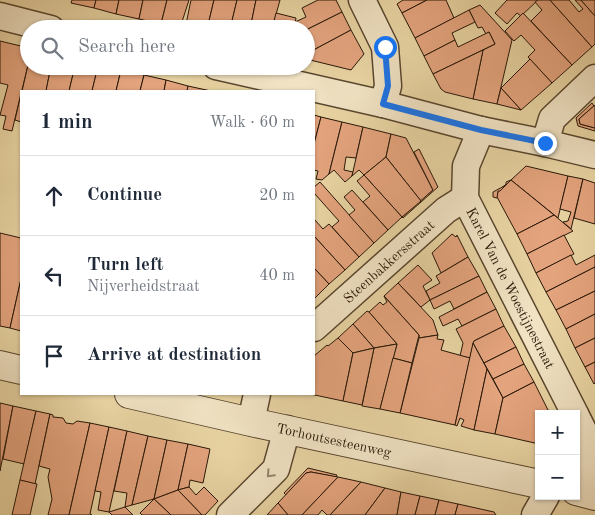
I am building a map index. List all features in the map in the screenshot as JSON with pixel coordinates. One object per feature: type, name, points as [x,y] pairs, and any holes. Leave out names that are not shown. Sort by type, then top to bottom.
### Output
[{"type":"street","points":[[362,0],[385,47],[388,86],[383,104]]},
{"type":"street","points":[[0,16],[20,21]]},
{"type":"street","points":[[256,75],[383,104],[481,130],[595,154]]},
{"type":"street","points":[[545,143],[552,119],[595,78]]},
{"type":"street","name":"Karel Van de Woestijnestraat","points":[[481,130],[466,166],[465,198],[573,410]]},
{"type":"street","name":"Steenbakkersstraat","points":[[315,327],[446,210],[465,198]]},
{"type":"street","points":[[0,365],[20,370]]},
{"type":"street","name":"Torhoutsesteenweg","points":[[133,395],[535,483]]},
{"type":"street","points":[[251,422],[257,395]]},
{"type":"street","name":"Karel Van de Woestijnestraat","points":[[580,423],[585,434],[590,456],[583,493]]},
{"type":"street","points":[[230,515],[276,468],[287,429]]},
{"type":"street","points":[[536,515],[544,500]]},
{"type":"building","points":[[72,0],[96,0],[94,8],[71,3]]},
{"type":"building","points":[[96,0],[119,0],[116,14],[94,8]]},
{"type":"building","points":[[119,0],[143,0],[139,19],[116,14]]},
{"type":"building","points":[[143,0],[167,0],[162,20],[139,19]]},
{"type":"building","points":[[167,0],[189,0],[183,20],[162,20]]},
{"type":"building","points":[[191,0],[214,0],[209,20],[187,20]]},
{"type":"building","points":[[214,0],[237,0],[232,20],[209,20]]},
{"type":"building","points":[[237,0],[256,0],[252,20],[232,20]]},
{"type":"building","points":[[256,0],[280,0],[274,20],[252,20]]},
{"type":"building","points":[[318,0],[336,0],[342,12],[315,26],[315,20],[299,20],[306,17],[302,8]]},
{"type":"building","points":[[403,0],[427,0],[402,13],[397,4]]},
{"type":"building","points":[[427,0],[446,0],[454,18],[415,38],[402,13]]},
{"type":"building","points":[[507,0],[538,0],[521,16],[517,13],[507,24],[495,13]]},
{"type":"building","points":[[538,0],[550,0],[592,47],[572,65],[531,21],[542,10],[535,2]]},
{"type":"building","points":[[550,0],[569,0],[579,12],[583,9],[575,0],[581,0],[595,16],[595,44],[592,47]]},
{"type":"building","points":[[581,0],[595,0],[595,16]]},
{"type":"building","points":[[480,5],[512,40],[497,104],[473,99],[483,50],[495,44],[489,32],[486,34],[482,27],[478,28],[469,10]]},
{"type":"building","points":[[469,10],[475,22],[452,33],[455,40],[424,56],[415,38]]},
{"type":"building","points":[[342,12],[351,30],[315,49],[315,26]]},
{"type":"building","points":[[276,13],[296,18],[296,20],[274,20]]},
{"type":"building","points":[[523,13],[572,65],[552,83],[528,57],[535,50],[521,35],[514,41],[505,31]]},
{"type":"building","points":[[351,30],[364,54],[351,70],[315,61],[315,49]]},
{"type":"building","points":[[489,32],[495,44],[433,74],[424,56],[455,40],[458,47]]},
{"type":"building","points":[[0,41],[20,46],[20,75],[26,75],[22,90],[20,90],[20,98],[12,131],[3,129],[6,116],[0,115],[8,85],[0,83]]},
{"type":"building","points":[[483,50],[473,99],[445,92],[441,89],[433,74]]},
{"type":"building","points":[[530,59],[552,83],[521,110],[501,88]]},
{"type":"building","points":[[26,75],[49,75],[46,90],[22,90]]},
{"type":"building","points":[[49,75],[73,75],[69,90],[46,90]]},
{"type":"building","points":[[73,75],[96,75],[92,90],[69,90]]},
{"type":"building","points":[[96,75],[120,75],[116,90],[92,90]]},
{"type":"building","points":[[120,75],[144,75],[140,90],[116,90]]},
{"type":"building","points":[[144,75],[166,80],[164,90],[140,90]]},
{"type":"building","points":[[166,80],[188,86],[187,90],[164,90]]},
{"type":"building","points":[[188,86],[206,90],[187,90]]},
{"type":"building","points":[[501,88],[521,110],[497,104]]},
{"type":"building","points":[[20,98],[20,122],[15,120]]},
{"type":"building","points":[[592,103],[594,106],[579,119],[580,124],[595,128],[595,131],[578,126],[576,118]]},
{"type":"building","points":[[595,105],[595,128],[580,124],[579,119]]},
{"type":"building","points":[[315,115],[321,117],[315,140]]},
{"type":"building","points":[[321,117],[342,122],[329,174],[322,180],[316,179],[318,171],[315,170],[315,140]]},
{"type":"building","points":[[342,122],[363,127],[356,158],[346,157],[344,170],[353,172],[352,176],[345,182],[334,170],[329,174]]},
{"type":"building","points":[[363,127],[391,134],[386,157],[364,175],[359,170],[352,176]]},
{"type":"building","points":[[391,134],[406,138],[433,190],[421,201],[386,157]]},
{"type":"building","points":[[419,149],[438,187],[403,218],[433,190],[414,152]]},
{"type":"building","points":[[386,157],[421,201],[402,217],[364,175]]},
{"type":"building","points":[[526,166],[568,176],[558,218],[511,180]]},
{"type":"building","points":[[364,175],[402,217],[388,230],[363,202],[370,196],[357,181]]},
{"type":"building","points":[[568,176],[583,179],[571,229],[563,222],[568,221],[571,212],[560,209]]},
{"type":"building","points":[[583,179],[595,183],[595,224],[574,218]]},
{"type":"building","points":[[511,180],[554,215],[517,234],[497,197],[498,191]]},
{"type":"building","points":[[320,182],[374,243],[359,257],[332,227],[339,221],[315,194],[315,186]]},
{"type":"building","points":[[506,185],[498,191],[497,198],[493,197],[493,192]]},
{"type":"building","points":[[352,190],[388,230],[374,243],[349,215],[355,210],[344,197]]},
{"type":"building","points":[[554,215],[573,231],[527,254],[517,234]]},
{"type":"building","points":[[315,220],[323,229],[329,224],[359,257],[345,270],[315,237]]},
{"type":"building","points":[[0,233],[20,238],[20,283],[10,328],[0,326]]},
{"type":"building","points":[[452,234],[456,237],[457,235],[468,257],[441,273],[432,253]]},
{"type":"building","points":[[564,235],[574,254],[536,273],[527,254]]},
{"type":"building","points":[[315,237],[345,270],[329,284],[315,269]]},
{"type":"building","points":[[571,255],[576,265],[595,255],[595,267],[546,292],[536,273]]},
{"type":"building","points":[[468,257],[479,276],[430,300],[426,291],[440,283],[436,276]]},
{"type":"building","points":[[418,265],[432,280],[423,286],[430,300],[421,307],[398,283]]},
{"type":"building","points":[[595,267],[595,291],[556,310],[546,292]]},
{"type":"building","points":[[315,269],[329,284],[315,298]]},
{"type":"building","points":[[479,276],[487,292],[454,309],[450,301],[434,309],[430,300]]},
{"type":"building","points":[[20,283],[20,331],[10,328]]},
{"type":"building","points":[[398,283],[433,320],[438,335],[419,338],[419,335],[384,296]]},
{"type":"building","points":[[595,291],[595,314],[566,329],[556,310]]},
{"type":"building","points":[[487,292],[496,309],[462,326],[458,319],[443,326],[439,317]]},
{"type":"building","points":[[384,296],[419,335],[412,363],[393,358],[397,344],[369,312],[380,302],[383,305],[387,302]]},
{"type":"building","points":[[496,309],[504,326],[474,341],[470,358],[460,356],[463,343],[456,329]]},
{"type":"building","points":[[367,311],[397,344],[374,348],[353,324]]},
{"type":"building","points":[[595,314],[595,338],[575,348],[566,329]]},
{"type":"building","points":[[353,324],[374,348],[353,353],[338,338]]},
{"type":"building","points":[[504,326],[516,347],[484,363],[473,343],[474,341]]},
{"type":"building","points":[[438,335],[437,339],[444,340],[441,350],[470,358],[455,425],[400,413],[419,338]]},
{"type":"building","points":[[338,338],[353,353],[343,401],[315,395],[315,355]]},
{"type":"building","points":[[595,338],[595,362],[585,367],[575,348]]},
{"type":"building","points":[[473,343],[487,369],[474,430],[461,426],[464,420],[460,418],[457,426],[455,425]]},
{"type":"building","points":[[397,344],[380,409],[362,406],[374,348]]},
{"type":"building","points":[[516,347],[524,364],[493,379],[484,363]]},
{"type":"building","points":[[374,348],[362,405],[343,401],[353,353]]},
{"type":"building","points":[[393,358],[412,363],[400,413],[380,409]]},
{"type":"building","points":[[595,362],[595,383],[594,384],[585,367]]},
{"type":"building","points":[[524,364],[534,382],[503,398],[493,379]]},
{"type":"building","points":[[487,369],[503,398],[495,434],[474,430]]},
{"type":"building","points":[[534,382],[548,410],[535,410],[535,443],[495,434],[503,398]]},
{"type":"building","points":[[0,403],[13,406],[0,471]]},
{"type":"building","points":[[13,406],[36,411],[24,464],[3,459]]},
{"type":"building","points":[[36,411],[50,414],[35,484],[20,480]]},
{"type":"building","points":[[50,414],[53,417],[63,418],[66,423],[73,424],[77,421],[90,423],[69,515],[48,515],[52,499],[48,477],[50,469],[39,466]]},
{"type":"building","points":[[90,423],[109,427],[90,514],[92,515],[69,515]]},
{"type":"building","points":[[109,427],[127,431],[109,512],[98,510],[101,492],[95,491]]},
{"type":"building","points":[[127,431],[148,436],[132,505],[125,507],[127,493],[114,491]]},
{"type":"building","points":[[148,436],[167,440],[154,499],[132,505]]},
{"type":"building","points":[[167,440],[188,444],[178,490],[154,499]]},
{"type":"building","points":[[188,444],[210,449],[203,483],[190,480],[189,487],[178,490]]},
{"type":"building","points":[[308,468],[337,475],[336,477],[311,472],[306,473],[286,495],[284,493]]},
{"type":"building","points":[[311,472],[338,477],[302,515],[288,515],[278,503],[306,473]]},
{"type":"building","points":[[338,477],[361,482],[330,515],[327,515],[322,510],[318,515],[302,515]]},
{"type":"building","points":[[20,480],[37,484],[30,515],[12,515]]},
{"type":"building","points":[[361,482],[385,488],[365,515],[330,515]]},
{"type":"building","points":[[189,487],[196,495],[204,487],[218,501],[205,515],[202,515],[178,490]]},
{"type":"building","points":[[385,488],[401,492],[397,515],[365,515]]},
{"type":"building","points":[[178,490],[202,515],[171,515],[154,499]]},
{"type":"building","points":[[401,492],[420,496],[415,515],[397,515]]},
{"type":"building","points":[[420,496],[439,500],[435,515],[415,515]]},
{"type":"building","points":[[154,499],[171,515],[142,515],[140,513]]},
{"type":"building","points":[[439,500],[458,504],[455,515],[435,515]]},
{"type":"building","points":[[278,503],[288,515],[267,515]]},
{"type":"building","points":[[458,504],[494,512],[496,515],[455,515]]},
{"type":"building","points":[[125,507],[133,515],[112,515],[109,512]]},
{"type":"route","points":[[385,47],[388,86],[383,104],[481,130],[545,143]]}]
